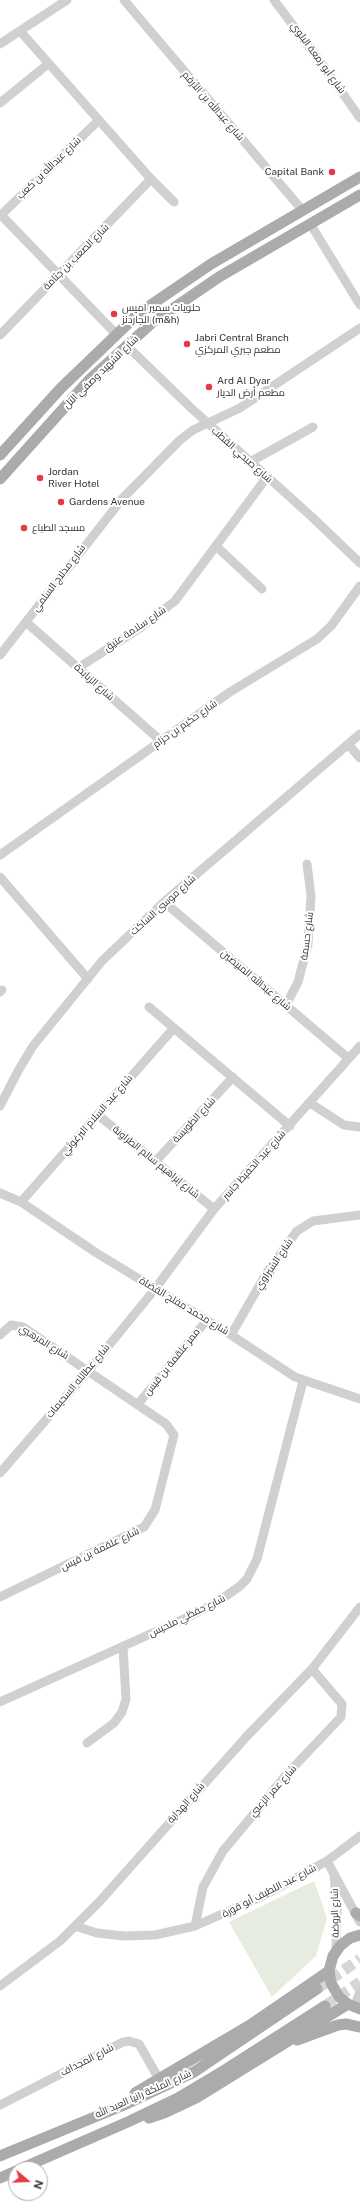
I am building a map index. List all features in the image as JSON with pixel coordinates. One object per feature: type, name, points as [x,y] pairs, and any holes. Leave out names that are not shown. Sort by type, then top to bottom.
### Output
[{"type":"main road","name":"شارع الشهيد وصفي التل","points":[[0,455],[48,401],[139,312],[211,264],[360,176]]},
{"type":"main road","name":"شارع الشهيد وصفي التل","points":[[0,479],[71,400],[126,345],[170,310],[241,263],[311,225],[360,195]]},
{"type":"main road","points":[[233,251],[241,263]]},
{"type":"main road","points":[[211,264],[218,277]]},
{"type":"main road","points":[[360,1935],[344,1942],[336,1951],[331,1960],[329,1971],[333,1988],[339,1997],[348,2004],[360,2008]]},
{"type":"main road","points":[[124,2104],[137,2091],[244,2029],[329,1971]]},
{"type":"main road","name":"شارع الملكة رانيا العبد الله","points":[[0,2156],[124,2104],[194,2072],[317,1989]]},
{"type":"main road","points":[[130,2121],[164,2113],[196,2098],[348,2004]]},
{"type":"main road","name":"شارع الملكة رانيا العبد الله","points":[[38,2161],[130,2121],[178,2098],[325,2006]]},
{"type":"main road","points":[[283,2044],[338,2025],[346,2024],[360,2027]]},
{"type":"street","points":[[0,44],[67,0]]},
{"type":"street","name":"شارع عبدالله بن الأرقم","points":[[124,0],[303,211]]},
{"type":"street","name":"شارع أبو زمعة البلوي","points":[[274,0],[360,118]]},
{"type":"street","points":[[20,31],[151,179],[174,202]]},
{"type":"street","points":[[0,103],[48,64]]},
{"type":"street","name":"شارع عبدالله بن كعب","points":[[1,215],[99,120]]},
{"type":"street","name":"شارع الصعب بن جثامة","points":[[0,334],[151,179]]},
{"type":"street","points":[[1,215],[116,334]]},
{"type":"street","points":[[311,225],[360,305]]},
{"type":"street","name":"شارع مدلاج السلمي","points":[[0,655],[122,499],[180,440],[208,423],[240,408],[360,328]]},
{"type":"street","name":"شارع صبحي القطب","points":[[126,345],[360,564]]},
{"type":"street","points":[[250,462],[313,427]]},
{"type":"street","name":"شارع سلامة عتيق","points":[[78,668],[162,613],[187,587],[267,477]]},
{"type":"street","points":[[216,546],[262,589]]},
{"type":"street","name":"شارع حكيم بن حزام","points":[[0,855],[230,692],[317,639],[330,626],[360,586]]},
{"type":"street","name":"شارع الزبابدة","points":[[26,622],[161,741]]},
{"type":"street","name":"شارع موسى الساكت","points":[[0,1106],[30,1051],[102,962],[164,902],[360,734]]},
{"type":"street","points":[[348,744],[360,758]]},
{"type":"street","name":"شارع حسمة","points":[[286,1005],[298,982],[308,944],[311,896],[307,864]]},
{"type":"street","points":[[0,878],[88,979]]},
{"type":"street","name":"شارع عبدالله المبيضين","points":[[164,902],[348,1058]]},
{"type":"street","points":[[149,1006],[290,1126]]},
{"type":"street","name":"شارع عبد السلام البرغوثي","points":[[18,1200],[98,1115],[173,1028]]},
{"type":"street","name":"شارع عبد الحفيظ جاسر","points":[[155,1289],[214,1209],[290,1126],[360,1046]]},
{"type":"street","name":"شارع الطويسة","points":[[155,1162],[233,1077]]},
{"type":"street","points":[[310,1103],[344,1125],[360,1127]]},
{"type":"street","name":"شارع إبراهيم سالم الطراونة","points":[[98,1115],[214,1209]]},
{"type":"street","name":"شارع محمد مفلح القضاة","points":[[0,1185],[18,1200],[155,1289],[231,1334],[302,1380],[360,1399]]},
{"type":"street","name":"شارع محمد مفلح القضاة","points":[[0,1193],[18,1200]]},
{"type":"street","name":"شارع الشبراوي","points":[[231,1334],[266,1274],[297,1231],[313,1221],[360,1215]]},
{"type":"street","name":"شارع عطالله السحيمات","points":[[0,1472],[88,1371],[155,1289]]},
{"type":"street","name":"ممر علقمة بن قيس","points":[[138,1404],[207,1320]]},
{"type":"street","name":"شارع المرهبي","points":[[0,1335],[11,1325],[23,1327],[88,1371]]},
{"type":"street","name":"شارع علقمة بن قيس","points":[[0,1597],[144,1527],[155,1510],[174,1435],[166,1424],[88,1371]]},
{"type":"street","name":"شارع حفظي ملحيس","points":[[0,1702],[123,1647],[216,1603],[231,1594],[247,1578],[256,1559],[302,1380]]},
{"type":"street","name":"شارع الهداية","points":[[0,1986],[49,1950],[75,1926],[247,1736],[312,1669],[360,1607]]},
{"type":"street","points":[[87,1743],[114,1723],[122,1712],[126,1699],[123,1647]]},
{"type":"street","name":"شارع عمر الزعبي","points":[[195,1926],[203,1887],[223,1851],[287,1774],[341,1718],[343,1710],[342,1704],[312,1669]]},
{"type":"street","name":"شارع عبد اللطيف أبو قورة","points":[[75,1926],[98,1933],[124,1936],[155,1935],[195,1926],[263,1896],[327,1861],[360,1836]]},
{"type":"street","name":"شارع الروضة","points":[[327,1861],[359,1917]]},
{"type":"street","name":"شارع الروضة","points":[[334,1875],[337,1906],[336,1951]]},
{"type":"street","points":[[360,1992],[358,1999],[360,2008]]},
{"type":"street","name":"شارع المجداف","points":[[0,2105],[122,2042],[129,2040],[139,2044],[159,2079]]},
{"type":"shaded area","points":[[314,1881],[327,1918],[316,1956],[272,1997],[229,1922]]},
{"type":"tunnel","points":[[317,1989],[360,1959]]},
{"type":"tunnel","points":[[325,2006],[360,1982]]},
{"type":"place","name":"Capital Bank","points":[[332,172]]},
{"type":"place","name":"حلويات سمير اميس الجاردنز (m&h)","points":[[114,314]]},
{"type":"place","name":"Jabri Central Branch مطعم جبري المركزي","points":[[187,344]]},
{"type":"place","name":"Ard Al Dyar مطعم أرض الديار","points":[[209,387]]},
{"type":"place","name":"Jordan River Hotel","points":[[40,478]]},
{"type":"place","name":"Gardens Avenue","points":[[61,502]]},
{"type":"place","name":"مسجد الطباع","points":[[24,528]]}]
